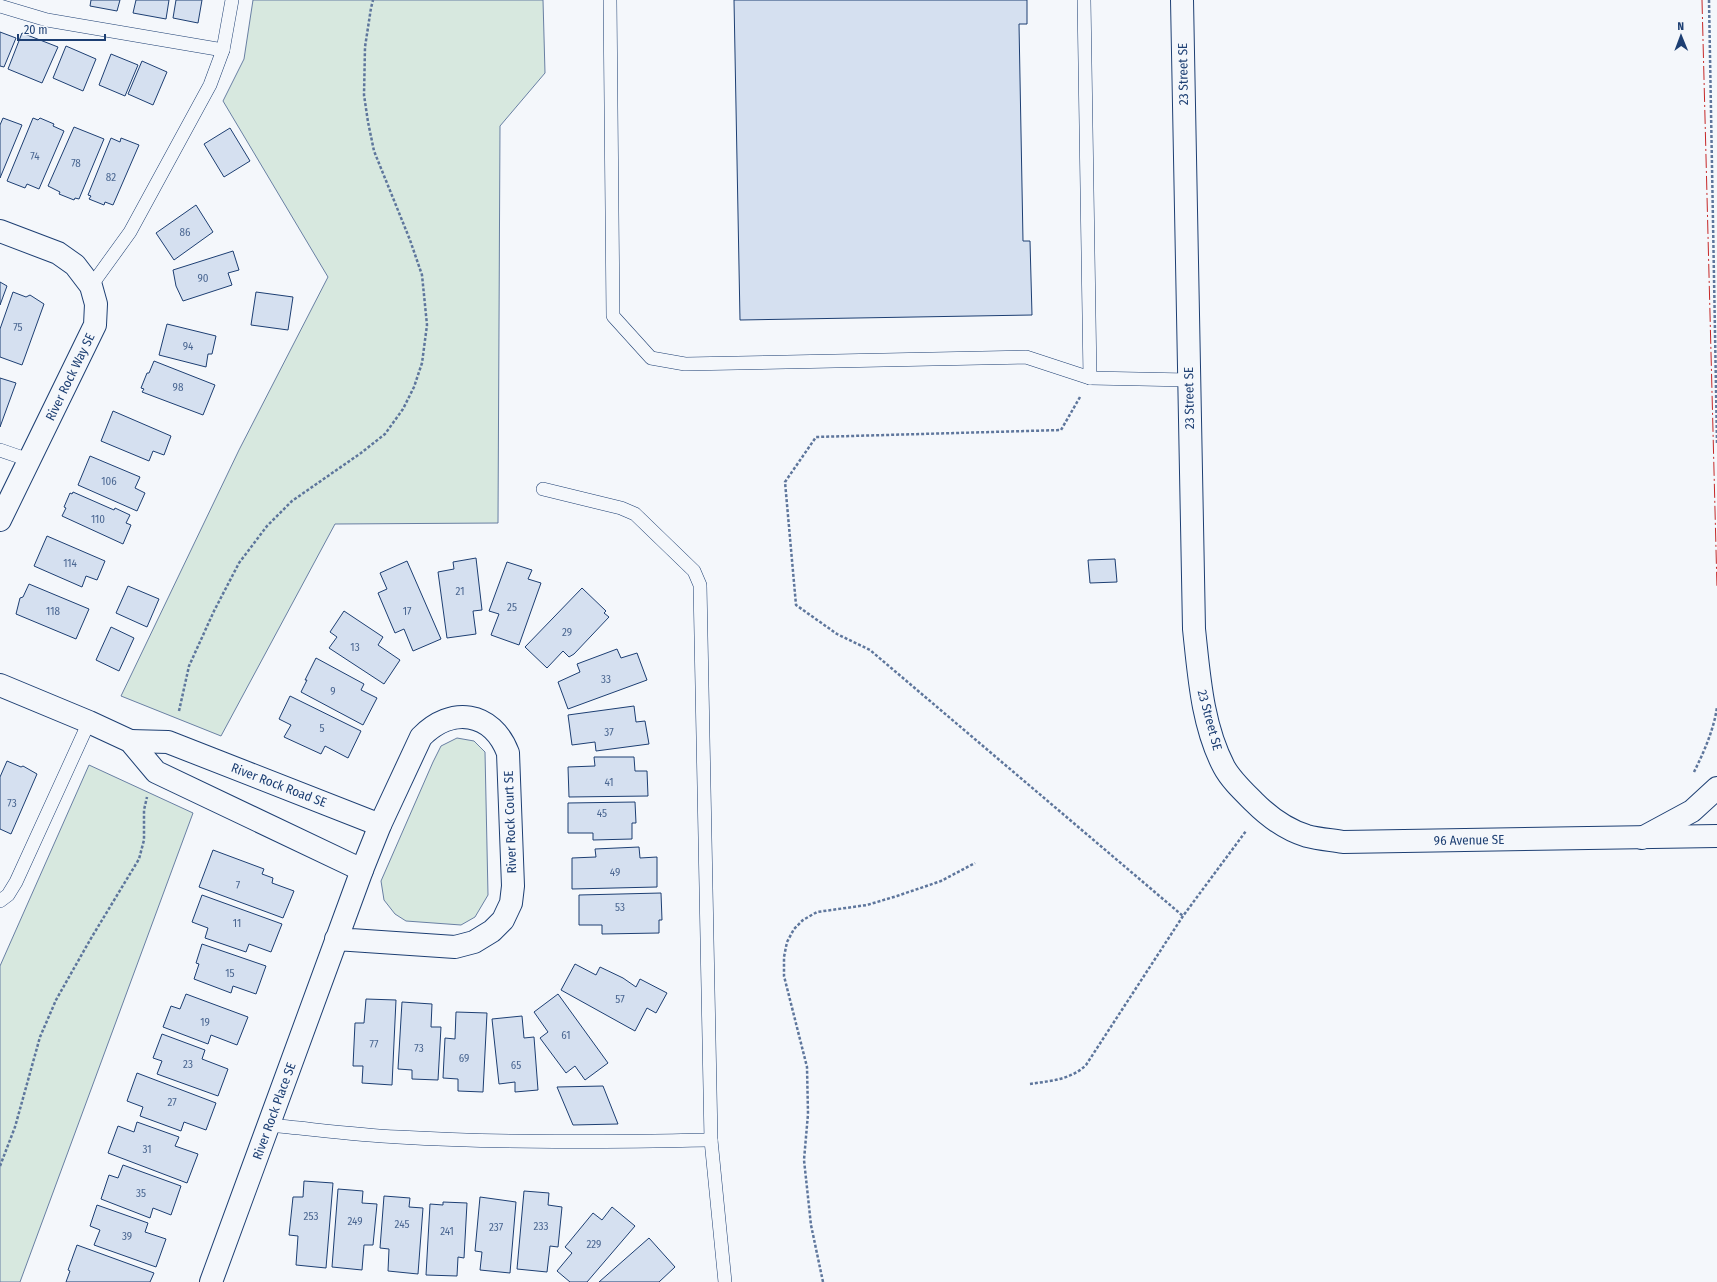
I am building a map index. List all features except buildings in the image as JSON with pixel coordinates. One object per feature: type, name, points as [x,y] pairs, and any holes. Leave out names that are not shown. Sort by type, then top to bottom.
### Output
[{"type":"street","name":"23 Street SE","points":[[1182,0],[1188,380],[1194,628],[1200,683],[1212,740],[1225,768],[1238,787]]},
{"type":"street","name":"River Rock Way SE","points":[[0,231],[58,253],[75,264],[91,286],[96,304],[95,326],[0,520]]},
{"type":"street","name":"River Rock Road SE","points":[[0,685],[89,722],[130,742],[156,772],[362,870]]},
{"type":"street","name":"River Rock Court SE","points":[[336,939],[455,947],[474,942],[492,931],[503,920],[511,903],[513,886],[508,753],[504,743],[497,733],[479,720],[454,717],[441,721],[430,728],[421,737],[380,825]]},
{"type":"street","name":"River Rock Road SE","points":[[130,742],[168,742],[380,825]]},
{"type":"street","name":"96 Avenue SE","points":[[1238,787],[1262,810],[1282,825],[1306,836],[1343,842],[1717,836]]},
{"type":"street","points":[[1642,838],[1692,811],[1717,788]]},
{"type":"street","points":[[336,939],[380,825]]},
{"type":"street","name":"River Rock Place SE","points":[[211,1282],[336,939]]},
{"type":"lane","points":[[91,286],[130,232],[210,84],[223,50],[232,0]]},
{"type":"lane","points":[[610,0],[613,316],[651,358],[685,364],[1026,357],[1090,378],[1188,380]]},
{"type":"lane","points":[[1084,0],[1090,378]]},
{"type":"lane","points":[[0,6],[48,20],[223,50]]},
{"type":"lane","points":[[0,450],[29,460]]},
{"type":"lane","points":[[543,488],[621,508],[635,514],[694,571],[700,585],[711,1140],[725,1282]]},
{"type":"lane","points":[[0,901],[8,896],[16,882],[89,722]]},
{"type":"lane","points":[[268,1124],[397,1137],[491,1141],[574,1143],[711,1140]]},
{"type":"path","points":[[179,711],[189,666],[214,611],[239,563],[267,526],[292,501],[361,453],[385,434],[403,409],[414,387],[422,363],[427,325],[422,276],[410,240],[374,151],[364,96],[365,47],[371,8],[374,0]]},
{"type":"path","points":[[1709,0],[1717,443]]},
{"type":"path","points":[[1090,378],[1061,430],[816,436],[785,482],[796,605],[837,634],[870,650],[1183,916]]},
{"type":"path","points":[[1693,774],[1703,754],[1716,715],[1717,707]]},
{"type":"path","points":[[0,1166],[15,1128],[40,1036],[56,1000],[139,859],[144,840],[144,810],[149,791]]},
{"type":"path","points":[[1030,1084],[1069,1076],[1076,1073],[1086,1065],[1183,916],[1262,810]]},
{"type":"path","points":[[823,1282],[811,1225],[804,1160],[808,1114],[807,1067],[784,976],[784,957],[787,942],[794,929],[803,920],[817,912],[867,905],[897,896],[941,881],[975,863]]},
{"type":"shaded area","points":[[253,0],[543,0],[545,73],[500,126],[498,523],[335,524],[221,736],[121,696],[239,450],[328,277],[223,101],[244,59]]},
{"type":"shaded area","points":[[457,738],[474,741],[485,752],[488,895],[475,917],[461,925],[406,921],[395,914],[384,900],[381,881],[441,746]]},
{"type":"shaded area","points":[[89,765],[193,813],[20,1282],[0,1282],[0,966]]},
{"type":"power","points":[[1702,0],[1717,588]]}]
